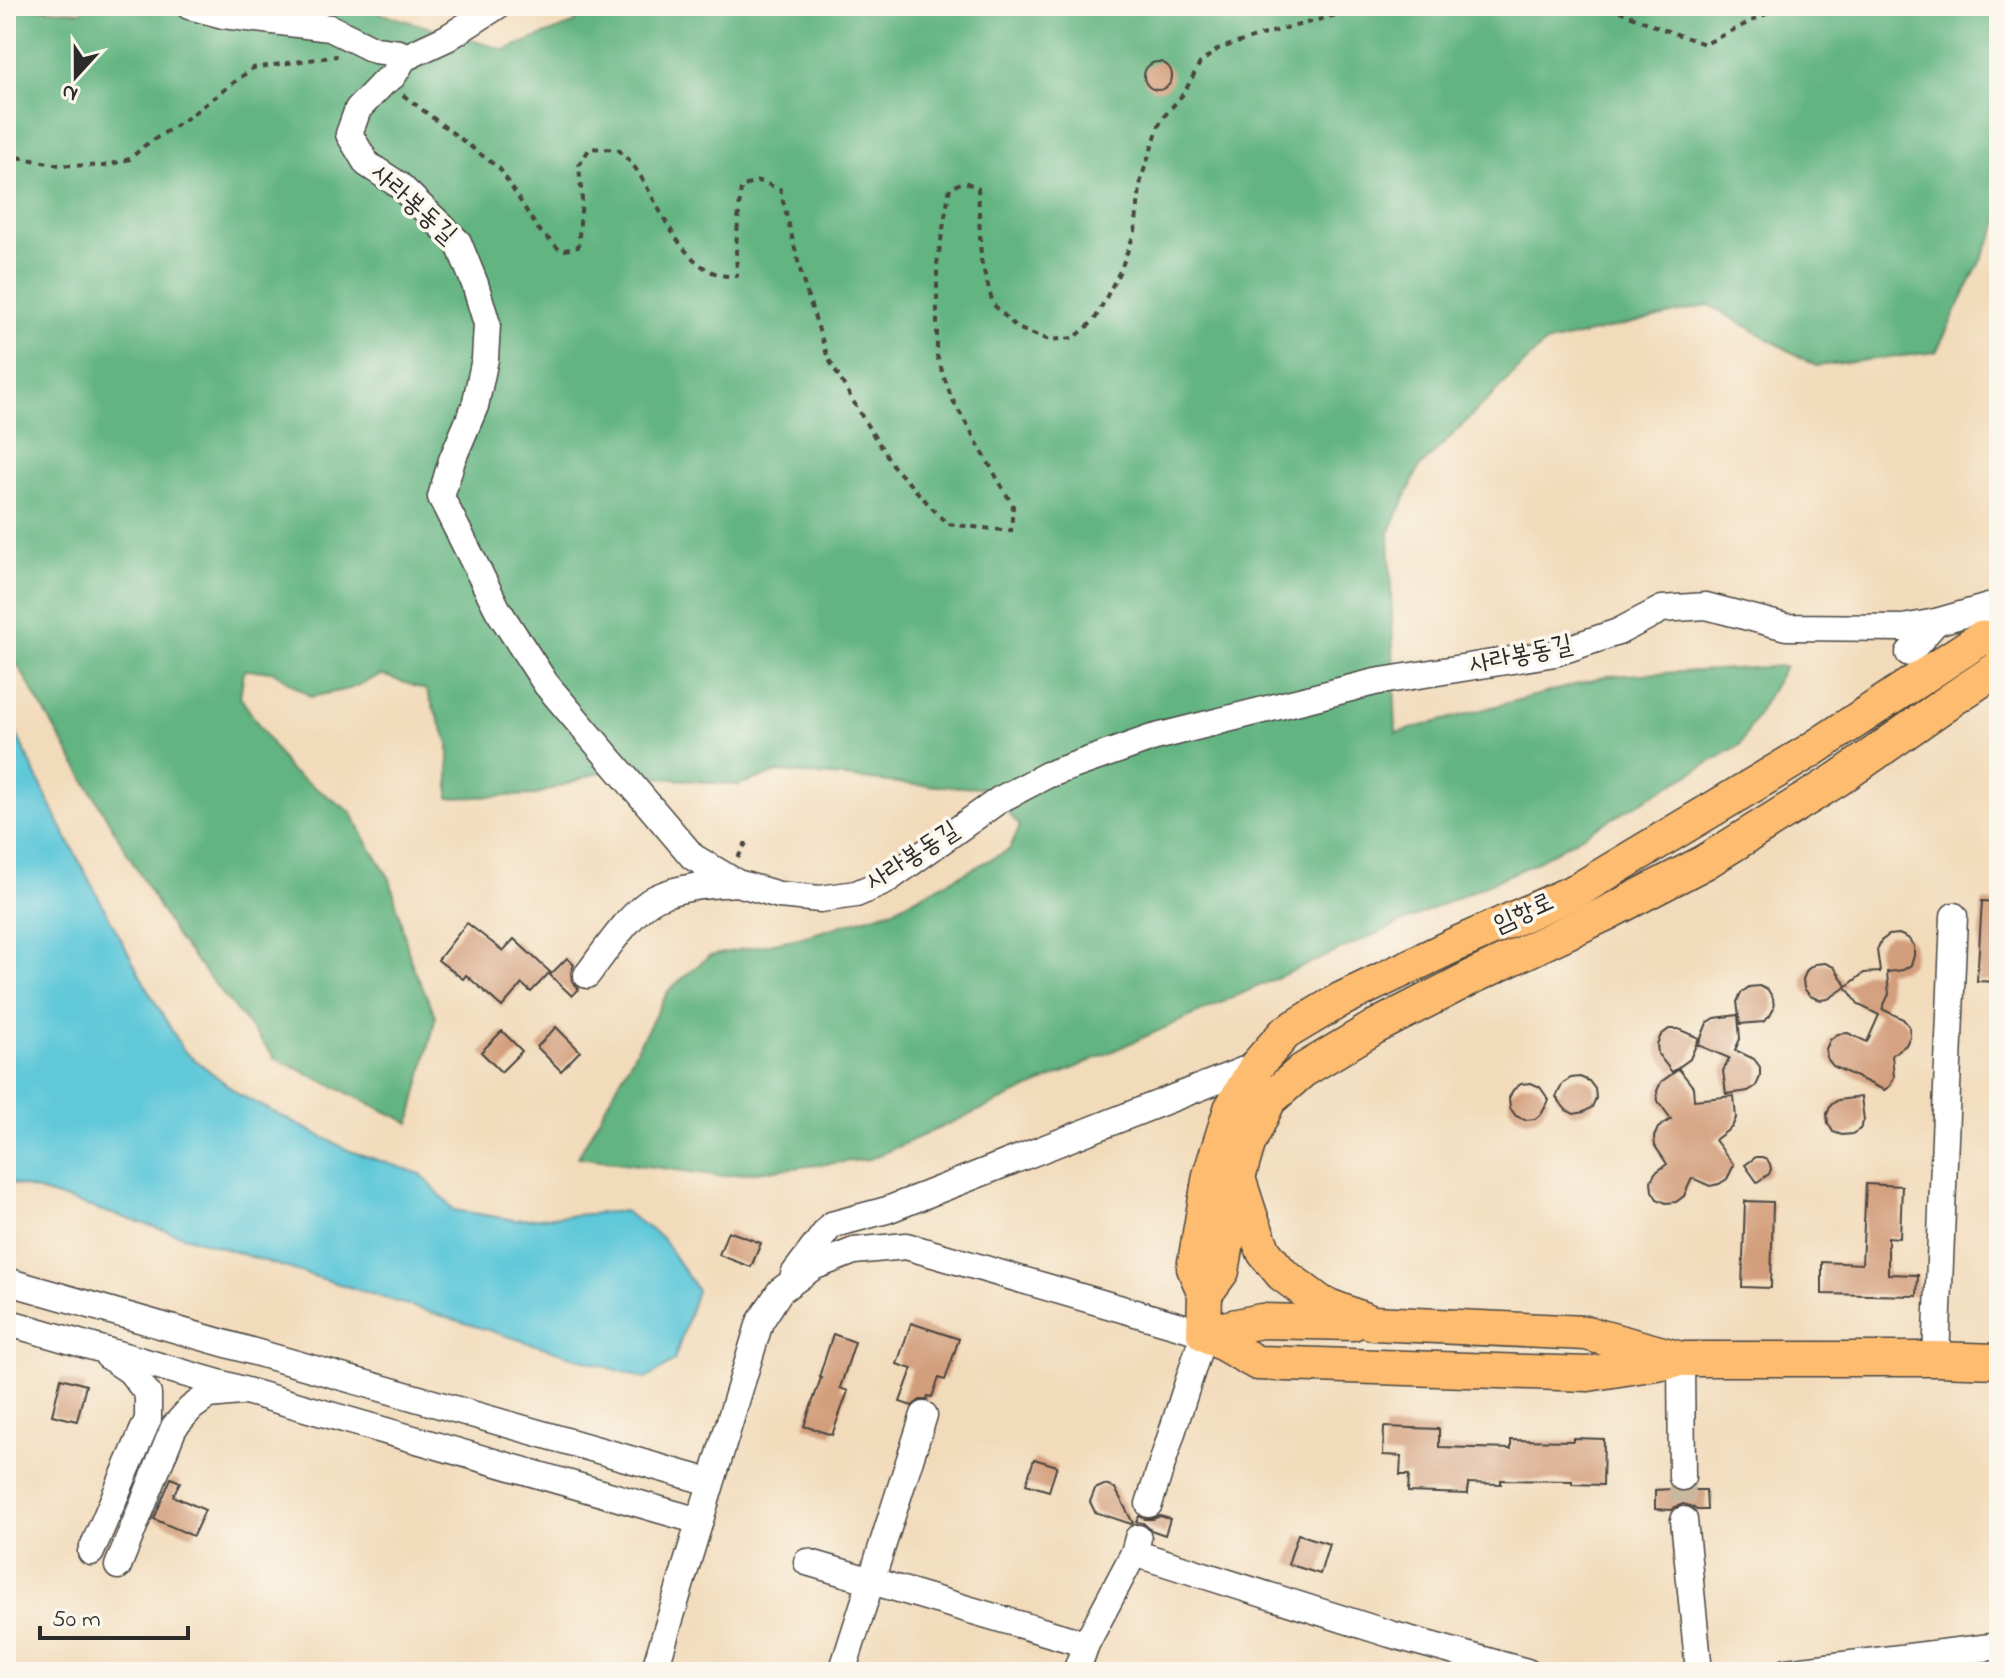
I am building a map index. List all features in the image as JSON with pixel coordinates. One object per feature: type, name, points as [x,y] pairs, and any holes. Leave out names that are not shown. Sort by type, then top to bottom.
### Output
[{"type":"main road","name":"임항로","points":[[1204,1333],[1205,1294],[1194,1268],[1210,1175],[1231,1109],[1257,1065],[1285,1033],[1340,1000],[1578,890],[1808,752],[1980,639],[1999,636]]},
{"type":"main road","name":"임항로","points":[[1205,1294],[1222,1271],[1238,1178],[1248,1144],[1269,1100],[1302,1071],[1389,1020],[1705,862],[1838,779],[1999,668]]},
{"type":"main road","points":[[1238,1178],[1264,1252],[1282,1274],[1321,1303],[1373,1323]]},
{"type":"main road","points":[[1204,1333],[1261,1321],[1586,1333],[1681,1359]]},
{"type":"main road","points":[[1204,1333],[1257,1363],[1588,1374],[1681,1359],[1999,1361]]},
{"type":"street","points":[[189,6],[223,15],[330,28],[375,50],[399,53],[404,58]]},
{"type":"street","name":"사라봉동길","points":[[497,6],[447,38],[404,58],[393,76],[358,109],[349,134],[367,164],[399,185],[458,242],[487,324],[485,359],[475,406],[452,460],[441,497],[498,610],[546,684],[693,857],[737,883],[779,895],[820,899],[856,894],[884,882],[999,800],[1047,775],[1152,738],[1375,682],[1555,653],[1618,632],[1662,609],[1706,606],[1786,627],[1903,628],[1999,604]]},
{"type":"street","points":[[1909,653],[1936,622]]},
{"type":"street","points":[[587,975],[631,919],[655,898],[695,886],[737,883]]},
{"type":"street","points":[[1936,1359],[1954,916]]},
{"type":"street","points":[[654,1672],[760,1322],[831,1225],[887,1210],[1257,1065]]},
{"type":"street","points":[[780,1291],[813,1267],[854,1251],[906,1246],[1204,1333],[1149,1504]]},
{"type":"street","points":[[6,1281],[710,1482]]},
{"type":"street","points":[[6,1322],[699,1521]]},
{"type":"street","points":[[91,1552],[148,1419],[148,1394],[130,1371],[95,1347]]},
{"type":"street","points":[[1681,1359],[1682,1477]]},
{"type":"street","points":[[118,1566],[174,1427],[191,1408],[209,1395],[247,1391]]},
{"type":"street","points":[[842,1672],[924,1415]]},
{"type":"street","points":[[1684,1520],[1699,1672]]},
{"type":"street","points":[[1076,1672],[1086,1644],[1136,1545],[1390,1634],[1527,1672]]},
{"type":"street","points":[[807,1562],[1086,1644]]},
{"type":"street","points":[[1786,1672],[1999,1646]]},
{"type":"path","points":[[384,82],[500,169],[538,229],[561,251],[578,247],[582,200],[579,165],[590,148],[619,150],[638,172],[689,256],[706,269],[725,277],[737,276],[741,187],[759,181],[780,189],[803,281],[828,358],[894,467],[947,524],[1011,531],[1013,506],[951,397],[937,356],[937,264],[950,187],[965,182],[978,188],[981,260],[993,304],[1017,328],[1049,340],[1074,338],[1094,321],[1121,269],[1135,231],[1141,179],[1161,120],[1184,93],[1200,63],[1218,49],[1265,34],[1383,6]]},
{"type":"path","points":[[1608,6],[1705,44],[1770,12],[1776,6]]},
{"type":"path","points":[[6,155],[59,165],[104,166],[130,159],[253,68],[375,50]]},
{"type":"green space","points":[[6,6],[81,12],[85,6],[356,6],[505,50],[573,24],[588,6],[1999,6],[1999,223],[1936,352],[1816,366],[1709,305],[1544,344],[1419,468],[1389,533],[1396,733],[1608,676],[1785,666],[1740,745],[1533,864],[870,1159],[721,1176],[578,1157],[669,990],[709,956],[799,938],[893,910],[1009,850],[1020,826],[986,788],[914,785],[779,772],[738,785],[600,772],[535,795],[449,798],[449,743],[426,690],[382,675],[349,689],[311,697],[272,671],[244,670],[240,697],[289,770],[351,812],[390,879],[411,962],[436,1016],[410,1123],[275,1058],[177,938],[6,645]]},
{"type":"water","points":[[6,712],[60,825],[184,1051],[240,1095],[350,1151],[421,1174],[454,1210],[515,1220],[624,1211],[661,1237],[697,1290],[674,1361],[646,1379],[6,1181]]},
{"type":"building","points":[[1158,62],[1168,66],[1172,76],[1168,86],[1158,90],[1148,86],[1144,76],[1148,66]]},
{"type":"building","points":[[1982,901],[1999,902],[1998,982],[1977,981]]},
{"type":"building","points":[[467,923],[503,951],[514,939],[550,972],[531,992],[522,984],[502,1007],[466,975],[463,979],[438,960]]},
{"type":"building","points":[[1899,934],[1908,938],[1914,946],[1914,956],[1911,965],[1903,970],[1887,972],[1889,994],[1882,1009],[1903,1019],[1909,1026],[1910,1036],[1906,1045],[1892,1055],[1894,1077],[1884,1090],[1833,1066],[1827,1058],[1826,1049],[1830,1040],[1838,1034],[1848,1033],[1867,1042],[1879,1015],[1859,1005],[1846,987],[1828,999],[1819,1000],[1810,996],[1804,988],[1803,979],[1807,970],[1815,964],[1825,963],[1834,967],[1847,986],[1864,973],[1880,972],[1877,950],[1881,941],[1889,935]]},
{"type":"building","points":[[567,958],[574,965],[572,981],[579,989],[572,996],[550,975]]},
{"type":"building","points":[[1759,986],[1768,990],[1773,998],[1774,1008],[1770,1016],[1763,1022],[1740,1024],[1737,1002],[1741,993],[1749,987]]},
{"type":"building","points":[[1738,1015],[1740,1039],[1735,1050],[1754,1059],[1760,1067],[1760,1077],[1756,1086],[1748,1091],[1726,1094],[1723,1071],[1729,1058],[1698,1045],[1707,1023],[1715,1018]]},
{"type":"building","points":[[556,1027],[580,1051],[561,1071],[537,1047]]},
{"type":"building","points":[[1669,1029],[1678,1029],[1699,1038],[1690,1059],[1672,1072],[1658,1054],[1657,1044],[1661,1035]]},
{"type":"building","points":[[502,1031],[522,1051],[501,1072],[481,1052]]},
{"type":"building","points":[[1679,1069],[1693,1087],[1694,1100],[1734,1096],[1736,1118],[1732,1127],[1715,1140],[1734,1165],[1727,1179],[1719,1184],[1710,1186],[1692,1178],[1684,1196],[1676,1202],[1666,1203],[1657,1199],[1651,1181],[1655,1173],[1667,1164],[1655,1146],[1654,1137],[1658,1128],[1671,1119],[1658,1101],[1657,1091],[1661,1082]]},
{"type":"building","points":[[1580,1077],[1589,1081],[1595,1089],[1596,1098],[1592,1107],[1574,1114],[1566,1110],[1556,1097],[1563,1083]]},
{"type":"building","points":[[1531,1083],[1540,1087],[1549,1100],[1535,1119],[1525,1120],[1516,1116],[1510,1108],[1509,1098],[1521,1084]]},
{"type":"building","points":[[1861,1097],[1864,1120],[1860,1129],[1852,1134],[1833,1132],[1827,1114],[1831,1105],[1838,1100]]},
{"type":"building","points":[[1756,1157],[1767,1159],[1771,1169],[1757,1182],[1745,1165]]},
{"type":"building","points":[[1866,1184],[1902,1186],[1900,1238],[1888,1237],[1888,1274],[1918,1275],[1917,1296],[1822,1294],[1822,1262],[1862,1264]]},
{"type":"building","points":[[1745,1201],[1773,1202],[1771,1288],[1742,1287]]},
{"type":"building","points":[[728,1231],[761,1243],[751,1267],[719,1255]]},
{"type":"building","points":[[911,1323],[959,1339],[945,1380],[939,1378],[932,1397],[928,1396],[927,1400],[920,1400],[912,1406],[900,1402],[912,1369],[897,1364]]},
{"type":"building","points":[[833,1334],[855,1342],[840,1388],[848,1391],[832,1435],[804,1426]]},
{"type":"building","points":[[61,1378],[86,1385],[77,1421],[52,1415]]},
{"type":"building","points":[[1384,1427],[1439,1429],[1439,1447],[1511,1449],[1511,1440],[1604,1439],[1603,1485],[1572,1484],[1572,1481],[1501,1480],[1501,1484],[1468,1483],[1468,1494],[1408,1492],[1409,1475],[1400,1475],[1401,1456],[1383,1455]]},
{"type":"building","points":[[1034,1459],[1057,1466],[1049,1491],[1026,1484]]},
{"type":"building","points":[[171,1478],[180,1482],[173,1496],[205,1510],[193,1536],[154,1519]]},
{"type":"building","points":[[1104,1485],[1115,1488],[1133,1523],[1095,1512],[1090,1502],[1095,1489]]},
{"type":"building","points":[[1672,1489],[1681,1493],[1706,1490],[1707,1510],[1697,1510],[1683,1504],[1672,1510],[1655,1509],[1655,1490]]},
{"type":"building","points":[[1139,1516],[1145,1519],[1160,1516],[1170,1519],[1165,1535],[1136,1522]]},
{"type":"building","points":[[1298,1534],[1329,1544],[1320,1574],[1288,1564]]},
{"type":"tunnel","points":[[1682,1477],[1684,1520]]}]
